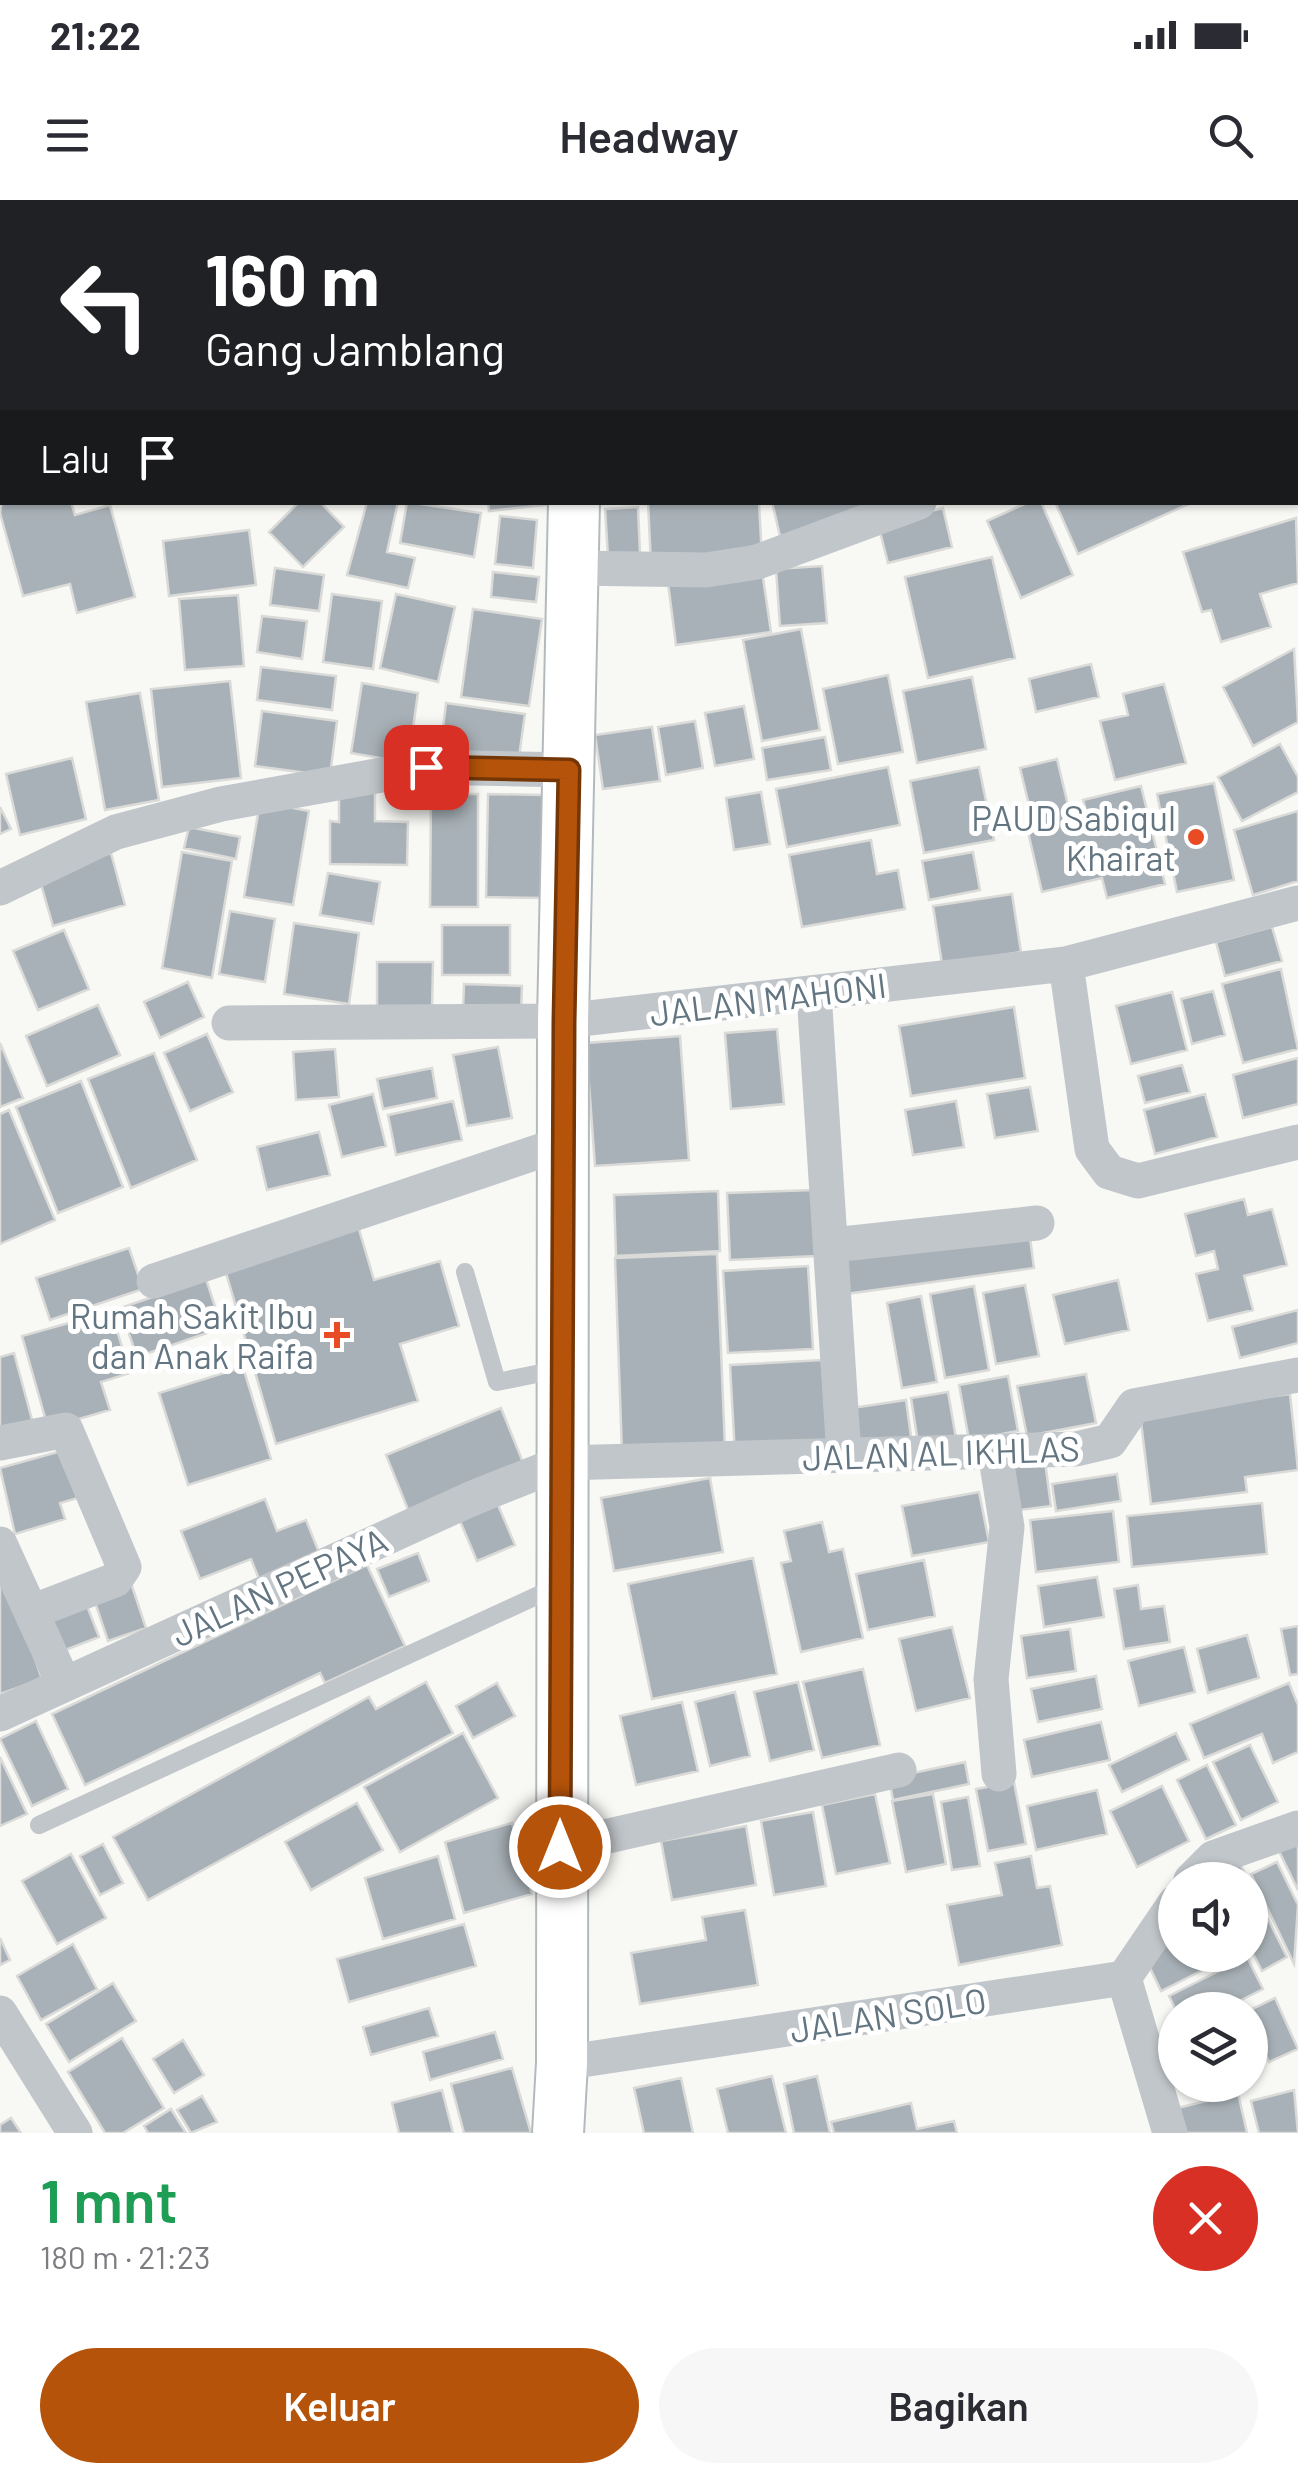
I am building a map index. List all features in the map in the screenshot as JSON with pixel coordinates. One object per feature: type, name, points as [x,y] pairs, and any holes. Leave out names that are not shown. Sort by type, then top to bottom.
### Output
[{"type":"main road","points":[[558,2133],[562,2063],[564,1022],[574,505]]},
{"type":"street","points":[[573,568],[706,570],[757,562],[911,505]]},
{"type":"street","points":[[0,888],[116,832],[221,804],[426,767],[569,770]]},
{"type":"street","name":"JALAN MAHONI","points":[[229,1022],[564,1022],[1066,964],[1298,903]]},
{"type":"street","points":[[1066,964],[1092,1149],[1108,1172],[1138,1181],[1298,1142]]},
{"type":"street","points":[[814,993],[834,1245],[844,1456]]},
{"type":"street","points":[[154,1281],[564,1142]]},
{"type":"street","points":[[834,1245],[1037,1223]]},
{"type":"street","name":"JALAN AL IKHLAS","points":[[561,1463],[1095,1447],[1110,1442],[1134,1406],[1298,1375]]},
{"type":"street","points":[[0,1443],[66,1430],[124,1566],[115,1580],[31,1612]]},
{"type":"street","points":[[996,1452],[1008,1527],[991,1678],[999,1774]]},
{"type":"street","name":"JALAN PEPAYA","points":[[0,1714],[461,1503],[561,1463]]},
{"type":"street","points":[[0,1544],[64,1684]]},
{"type":"street","points":[[560,1847],[899,1770]]},
{"type":"street","points":[[1209,1862],[1298,1828]]},
{"type":"street","points":[[1158,1928],[1124,1978],[1170,2133]]},
{"type":"street","name":"JALAN SOLO","points":[[562,2063],[1124,1978]]},
{"type":"street","points":[[0,2012],[75,2133]]},
{"type":"lane","points":[[465,1272],[498,1382],[563,1369]]},
{"type":"lane","points":[[39,1825],[561,1584]]},
{"type":"building","points":[[1,505],[72,505],[75,515],[110,505],[135,597],[77,613],[70,584],[23,596]]},
{"type":"building","points":[[296,505],[323,505],[344,527],[303,567],[269,532]]},
{"type":"building","points":[[366,505],[397,505],[387,552],[415,558],[408,588],[347,575]]},
{"type":"building","points":[[406,505],[481,513],[474,557],[400,543]]},
{"type":"building","points":[[488,505],[545,505],[489,511]]},
{"type":"building","points":[[648,505],[759,505],[762,558],[651,563]]},
{"type":"building","points":[[773,505],[865,505],[868,517],[780,536]]},
{"type":"building","points":[[1022,505],[1042,505],[1073,575],[1021,598],[987,521]]},
{"type":"building","points":[[1056,505],[1186,505],[1078,554]]},
{"type":"building","points":[[638,507],[640,554],[608,556],[605,509]]},
{"type":"building","points":[[943,508],[952,547],[888,563],[878,524]]},
{"type":"building","points":[[500,516],[537,520],[533,568],[495,564]]},
{"type":"building","points":[[1296,518],[1298,583],[1260,594],[1271,627],[1221,642],[1211,610],[1202,612],[1183,552]]},
{"type":"building","points":[[249,530],[256,585],[169,596],[163,541]]},
{"type":"building","points":[[992,557],[1015,658],[928,678],[905,577]]},
{"type":"building","points":[[822,566],[827,623],[780,626],[776,569]]},
{"type":"building","points":[[275,568],[324,575],[319,611],[270,605]]},
{"type":"building","points":[[762,571],[771,632],[676,645],[668,583]]},
{"type":"building","points":[[493,572],[539,577],[536,602],[491,597]]},
{"type":"building","points":[[332,594],[382,601],[373,669],[323,662]]},
{"type":"building","points":[[396,594],[455,607],[438,682],[380,668]]},
{"type":"building","points":[[238,595],[244,666],[185,670],[179,599]]},
{"type":"building","points":[[473,609],[542,619],[529,706],[461,697]]},
{"type":"building","points":[[262,616],[307,621],[302,659],[257,652]]},
{"type":"building","points":[[801,629],[820,730],[762,741],[743,640]]},
{"type":"building","points":[[1294,649],[1298,722],[1253,746],[1223,687]]},
{"type":"building","points":[[1091,664],[1099,697],[1036,712],[1029,679]]},
{"type":"building","points":[[261,667],[336,676],[332,710],[257,700]]},
{"type":"building","points":[[888,675],[903,752],[838,764],[823,689]]},
{"type":"building","points":[[972,677],[986,749],[917,763],[903,691]]},
{"type":"building","points":[[230,681],[241,778],[162,787],[151,689]]},
{"type":"building","points":[[362,683],[418,693],[408,763],[351,753]]},
{"type":"building","points":[[1164,684],[1186,763],[1115,780],[1100,721],[1128,715],[1123,694]]},
{"type":"building","points":[[140,693],[159,800],[105,810],[86,702]]},
{"type":"building","points":[[446,703],[525,714],[518,764],[440,753]]},
{"type":"building","points":[[744,706],[754,759],[715,766],[705,713]]},
{"type":"building","points":[[262,711],[337,721],[330,776],[255,766]]},
{"type":"building","points":[[695,721],[703,768],[666,775],[658,727]]},
{"type":"building","points":[[652,727],[660,781],[603,789],[595,735]]},
{"type":"building","points":[[825,737],[831,770],[767,780],[762,748]]},
{"type":"building","points":[[1280,744],[1298,777],[1298,792],[1242,821],[1218,777]]},
{"type":"building","points":[[72,758],[86,819],[20,835],[6,774]]},
{"type":"building","points":[[1057,759],[1072,822],[1088,818],[1083,800],[1141,786],[1165,884],[1107,898],[1102,878],[1042,892],[1028,832],[1035,830],[1020,768]]},
{"type":"building","points":[[888,767],[900,825],[787,847],[776,789]]},
{"type":"building","points":[[979,767],[994,840],[924,853],[910,781]]},
{"type":"building","name":"PAUD Sabiqul Khairat","points":[[1214,783],[1234,880],[1177,892],[1157,794]]},
{"type":"building","points":[[339,785],[375,786],[375,821],[408,822],[407,865],[330,864],[330,821],[339,822]]},
{"type":"building","points":[[761,792],[770,844],[734,850],[726,798]]},
{"type":"building","points":[[431,794],[478,794],[478,907],[430,907]]},
{"type":"building","points":[[488,794],[543,795],[542,898],[486,897]]},
{"type":"building","points":[[260,802],[309,811],[293,905],[244,897]]},
{"type":"building","points":[[0,807],[11,829],[0,834]]},
{"type":"building","points":[[1298,811],[1298,881],[1253,895],[1234,830]]},
{"type":"building","points":[[189,827],[240,837],[236,859],[184,848]]},
{"type":"building","points":[[871,840],[877,874],[898,870],[905,909],[802,927],[789,855]]},
{"type":"building","points":[[182,852],[232,861],[212,978],[162,968]]},
{"type":"building","points":[[973,852],[980,890],[929,900],[922,861]]},
{"type":"building","points":[[111,853],[125,905],[53,926],[38,874]]},
{"type":"building","points":[[328,873],[380,882],[373,924],[320,915]]},
{"type":"building","points":[[1012,894],[1021,952],[942,964],[933,906]]},
{"type":"building","points":[[230,911],[275,919],[265,982],[219,974]]},
{"type":"building","points":[[294,923],[359,933],[349,1004],[284,994]]},
{"type":"building","points":[[442,925],[510,925],[510,975],[442,975]]},
{"type":"building","points":[[1272,927],[1282,961],[1225,976],[1216,942]]},
{"type":"building","points":[[64,930],[89,989],[38,1010],[13,951]]},
{"type":"building","points":[[377,962],[433,962],[432,1010],[377,1009]]},
{"type":"building","points":[[1281,969],[1298,1049],[1243,1063],[1222,984]]},
{"type":"building","points":[[188,982],[204,1017],[160,1038],[144,1002]]},
{"type":"building","points":[[464,984],[522,986],[521,1014],[463,1011]]},
{"type":"building","points":[[1213,991],[1225,1035],[1192,1044],[1181,999]]},
{"type":"building","points":[[1172,992],[1187,1050],[1131,1064],[1116,1006]]},
{"type":"building","points":[[98,1005],[120,1055],[47,1086],[26,1036]]},
{"type":"building","points":[[1014,1007],[1025,1078],[911,1096],[899,1026]]},
{"type":"building","points":[[777,1029],[784,1104],[731,1109],[725,1033]]},
{"type":"building","points":[[207,1034],[233,1092],[190,1111],[164,1053]]},
{"type":"building","points":[[680,1036],[689,1160],[595,1166],[586,1043]]},
{"type":"building","points":[[0,1043],[23,1098],[0,1107]]},
{"type":"building","points":[[498,1047],[512,1118],[467,1126],[453,1055]]},
{"type":"building","points":[[335,1049],[339,1097],[296,1100],[293,1052]]},
{"type":"building","points":[[154,1053],[197,1160],[131,1188],[88,1079]]},
{"type":"building","points":[[1298,1058],[1298,1104],[1243,1118],[1233,1075]]},
{"type":"building","points":[[1182,1065],[1190,1092],[1145,1103],[1138,1076]]},
{"type":"building","points":[[432,1068],[437,1098],[383,1109],[377,1079]]},
{"type":"building","points":[[81,1081],[123,1187],[58,1213],[16,1107]]},
{"type":"building","points":[[1030,1087],[1038,1131],[995,1138],[987,1094]]},
{"type":"building","points":[[373,1094],[386,1146],[342,1157],[329,1105]]},
{"type":"building","points":[[1205,1094],[1217,1137],[1155,1154],[1144,1110]]},
{"type":"building","points":[[453,1101],[462,1140],[396,1155],[388,1115]]},
{"type":"building","points":[[956,1101],[964,1147],[913,1155],[905,1110]]},
{"type":"building","points":[[9,1110],[55,1220],[0,1244],[0,1114]]},
{"type":"building","points":[[319,1132],[330,1175],[267,1190],[257,1147]]},
{"type":"building","points":[[814,1190],[817,1256],[730,1260],[727,1193]]},
{"type":"building","points":[[718,1191],[720,1251],[616,1256],[614,1195]]},
{"type":"building","points":[[1244,1199],[1248,1215],[1272,1209],[1287,1265],[1244,1276],[1253,1310],[1208,1321],[1196,1274],[1218,1269],[1214,1251],[1196,1256],[1185,1214]]},
{"type":"building","name":"Rumah Sakit Ibu dan Anak Raifa","points":[[358,1226],[374,1280],[440,1261],[459,1326],[400,1344],[418,1401],[276,1444],[224,1266]]},
{"type":"building","points":[[1029,1230],[1034,1268],[846,1294],[842,1256]]},
{"type":"building","points":[[129,1248],[143,1289],[50,1320],[36,1278]]},
{"type":"building","points":[[717,1254],[725,1448],[622,1452],[615,1258]]},
{"type":"building","points":[[808,1266],[813,1349],[728,1353],[723,1271]]},
{"type":"building","points":[[206,1279],[222,1328],[137,1357],[120,1308]]},
{"type":"building","points":[[1118,1280],[1129,1330],[1065,1344],[1053,1295]]},
{"type":"building","points":[[1025,1285],[1039,1356],[996,1364],[983,1293]]},
{"type":"building","points":[[974,1286],[989,1370],[945,1378],[930,1294]]},
{"type":"building","points":[[921,1296],[937,1382],[902,1388],[887,1303]]},
{"type":"building","points":[[1298,1310],[1298,1343],[1240,1358],[1232,1327]]},
{"type":"building","points":[[83,1319],[86,1329],[114,1321],[130,1373],[101,1382],[110,1410],[48,1428],[22,1336]]},
{"type":"building","points":[[14,1353],[34,1427],[0,1436],[0,1357]]},
{"type":"building","points":[[822,1360],[828,1450],[735,1455],[730,1365]]},
{"type":"building","points":[[243,1367],[271,1459],[188,1485],[159,1393]]},
{"type":"building","points":[[1086,1374],[1096,1423],[1027,1436],[1017,1386]]},
{"type":"building","points":[[1008,1376],[1018,1431],[969,1440],[959,1385]]},
{"type":"building","points":[[948,1392],[956,1438],[918,1443],[911,1398]]},
{"type":"building","points":[[1290,1394],[1298,1470],[1245,1477],[1247,1492],[1151,1504],[1140,1414]]},
{"type":"building","points":[[906,1400],[912,1444],[858,1452],[852,1408]]},
{"type":"building","points":[[501,1408],[524,1465],[409,1512],[386,1455]]},
{"type":"building","points":[[72,1448],[85,1496],[60,1503],[65,1519],[15,1534],[0,1468]]},
{"type":"building","points":[[1044,1454],[1051,1506],[1013,1511],[1005,1459]]},
{"type":"building","points":[[1117,1474],[1121,1501],[1056,1511],[1052,1484]]},
{"type":"building","points":[[710,1478],[723,1552],[614,1571],[601,1498]]},
{"type":"building","points":[[979,1492],[989,1542],[912,1556],[902,1506]]},
{"type":"building","points":[[265,1499],[277,1531],[306,1520],[320,1555],[259,1579],[251,1559],[200,1579],[181,1531]]},
{"type":"building","points":[[1262,1503],[1267,1554],[1132,1567],[1127,1516]]},
{"type":"building","points":[[498,1505],[515,1545],[477,1561],[460,1521]]},
{"type":"building","points":[[1113,1511],[1119,1562],[1036,1572],[1030,1520]]},
{"type":"building","points":[[822,1522],[829,1552],[843,1549],[863,1638],[801,1652],[781,1563],[791,1561],[784,1531]]},
{"type":"building","points":[[418,1553],[429,1581],[389,1597],[377,1569]]},
{"type":"building","points":[[753,1558],[777,1674],[652,1699],[628,1584]]},
{"type":"building","points":[[924,1560],[935,1616],[868,1630],[856,1574]]},
{"type":"building","points":[[367,1565],[405,1646],[325,1683],[320,1673],[85,1785],[52,1714]]},
{"type":"building","points":[[1097,1577],[1104,1617],[1044,1627],[1038,1586]]},
{"type":"building","points":[[8,1582],[42,1679],[0,1694],[0,1584]]},
{"type":"building","points":[[131,1583],[146,1628],[108,1641],[93,1596]]},
{"type":"building","points":[[1138,1585],[1141,1609],[1164,1606],[1170,1642],[1124,1649],[1114,1589]]},
{"type":"building","points":[[84,1598],[99,1637],[55,1654],[41,1614]]},
{"type":"building","points":[[1298,1626],[1298,1674],[1290,1675],[1281,1629]]},
{"type":"building","points":[[952,1627],[970,1698],[916,1711],[899,1639]]},
{"type":"building","points":[[1070,1629],[1076,1671],[1027,1678],[1021,1636]]},
{"type":"building","points":[[1247,1635],[1259,1678],[1208,1693],[1197,1649]]},
{"type":"building","points":[[1184,1647],[1195,1692],[1139,1706],[1128,1661]]},
{"type":"building","points":[[863,1669],[880,1745],[822,1758],[803,1682]]},
{"type":"building","points":[[1096,1676],[1102,1709],[1038,1722],[1031,1689]]},
{"type":"building","points":[[426,1682],[453,1733],[148,1900],[113,1837],[369,1697],[376,1709]]},
{"type":"building","points":[[798,1682],[814,1750],[770,1761],[754,1692]]},
{"type":"building","points":[[497,1683],[515,1716],[473,1738],[456,1706]]},
{"type":"building","points":[[1289,1683],[1298,1705],[1298,1752],[1273,1763],[1262,1734],[1204,1758],[1190,1724]]},
{"type":"building","points":[[735,1692],[750,1756],[710,1766],[695,1702]]},
{"type":"building","points":[[682,1702],[698,1771],[636,1785],[620,1716]]},
{"type":"building","points":[[36,1721],[68,1789],[32,1806],[0,1739]]},
{"type":"building","points":[[1101,1722],[1110,1760],[1032,1777],[1024,1740]]},
{"type":"building","points":[[463,1733],[498,1798],[400,1852],[364,1787]]},
{"type":"building","points":[[1176,1733],[1189,1760],[1122,1792],[1109,1765]]},
{"type":"building","points":[[1250,1745],[1278,1802],[1241,1820],[1213,1762]]},
{"type":"building","points":[[0,1757],[27,1814],[0,1826]]},
{"type":"building","points":[[965,1762],[969,1784],[893,1800],[889,1778]]},
{"type":"building","points":[[1207,1765],[1236,1825],[1206,1839],[1177,1780]]},
{"type":"building","points":[[1014,1782],[1026,1844],[988,1851],[976,1789]]},
{"type":"building","points":[[1162,1786],[1189,1841],[1137,1867],[1110,1811]]},
{"type":"building","points":[[1097,1790],[1107,1834],[1036,1850],[1027,1806]]},
{"type":"building","points":[[875,1794],[890,1863],[836,1874],[822,1805]]},
{"type":"building","points":[[933,1794],[946,1864],[906,1872],[892,1801]]},
{"type":"building","points":[[968,1797],[980,1866],[952,1870],[941,1802]]},
{"type":"building","points":[[357,1803],[383,1850],[311,1890],[285,1842]]},
{"type":"building","points":[[813,1812],[826,1886],[774,1895],[761,1821]]},
{"type":"building","points":[[512,1823],[532,1894],[464,1913],[445,1842]]},
{"type":"building","points":[[746,1826],[756,1885],[672,1900],[661,1841]]},
{"type":"building","points":[[1298,1834],[1298,1890],[1276,1845]]},
{"type":"building","points":[[103,1844],[123,1883],[100,1895],[80,1856]]},
{"type":"building","points":[[71,1854],[106,1918],[57,1944],[22,1881]]},
{"type":"building","points":[[438,1856],[455,1919],[383,1939],[365,1878]]},
{"type":"building","points":[[1031,1856],[1037,1888],[1050,1886],[1062,1945],[959,1965],[947,1905],[1002,1895],[995,1863]]},
{"type":"building","points":[[1277,1862],[1298,1905],[1294,1964],[1268,1910],[1268,1866]]},
{"type":"building","points":[[745,1910],[758,1985],[640,2004],[631,1953],[706,1940],[702,1917]]},
{"type":"building","points":[[1268,1919],[1287,1957],[1268,1968]]},
{"type":"building","points":[[464,1924],[476,1966],[349,2002],[337,1959]]},
{"type":"building","points":[[0,1938],[10,1960],[0,1965]]},
{"type":"building","points":[[73,1944],[97,1989],[41,2020],[17,1976]]},
{"type":"building","points":[[1158,1946],[1158,1972],[1199,1972],[1161,1991],[1143,1953]]},
{"type":"building","points":[[1217,1972],[1254,1972],[1263,1989],[1257,1992],[1177,1992]]},
{"type":"building","points":[[113,1983],[136,2021],[69,2062],[46,2024]]},
{"type":"building","points":[[1275,1998],[1298,2049],[1269,2062],[1268,2060],[1268,2001]]},
{"type":"building","points":[[429,2008],[438,2036],[371,2055],[363,2027]]},
{"type":"building","points":[[495,2032],[503,2059],[430,2080],[423,2052]]},
{"type":"building","points":[[122,2038],[164,2108],[123,2133],[105,2133],[68,2072]]},
{"type":"building","points":[[183,2040],[204,2075],[174,2093],[153,2059]]},
{"type":"building","points":[[512,2068],[531,2133],[464,2133],[451,2084]]},
{"type":"building","points":[[772,2076],[786,2133],[728,2133],[717,2089]]},
{"type":"building","points":[[817,2076],[830,2133],[794,2133],[784,2084]]},
{"type":"building","points":[[681,2078],[693,2133],[644,2133],[634,2088]]},
{"type":"building","points":[[442,2090],[453,2133],[399,2133],[392,2103]]},
{"type":"building","points":[[1294,2090],[1298,2133],[1259,2133],[1251,2102],[1268,2102],[1268,2097]]},
{"type":"building","points":[[202,2096],[217,2122],[191,2133],[177,2110]]},
{"type":"building","points":[[1202,2102],[1240,2102],[1247,2133],[1175,2133],[1170,2110]]},
{"type":"building","points":[[911,2103],[917,2129],[954,2121],[957,2133],[834,2133],[831,2122]]},
{"type":"building","points":[[171,2109],[186,2133],[148,2133],[144,2126]]},
{"type":"building","points":[[11,2118],[21,2133],[0,2133],[0,2125]]},
{"type":"place","name":"PAUD Sabiqul Khairat","points":[[1196,837]]},
{"type":"place","name":"Rumah Sakit Ibu dan Anak Raifa","points":[[337,1335]]},
{"type":"route","points":[[426,767],[569,770],[560,1847]]}]
